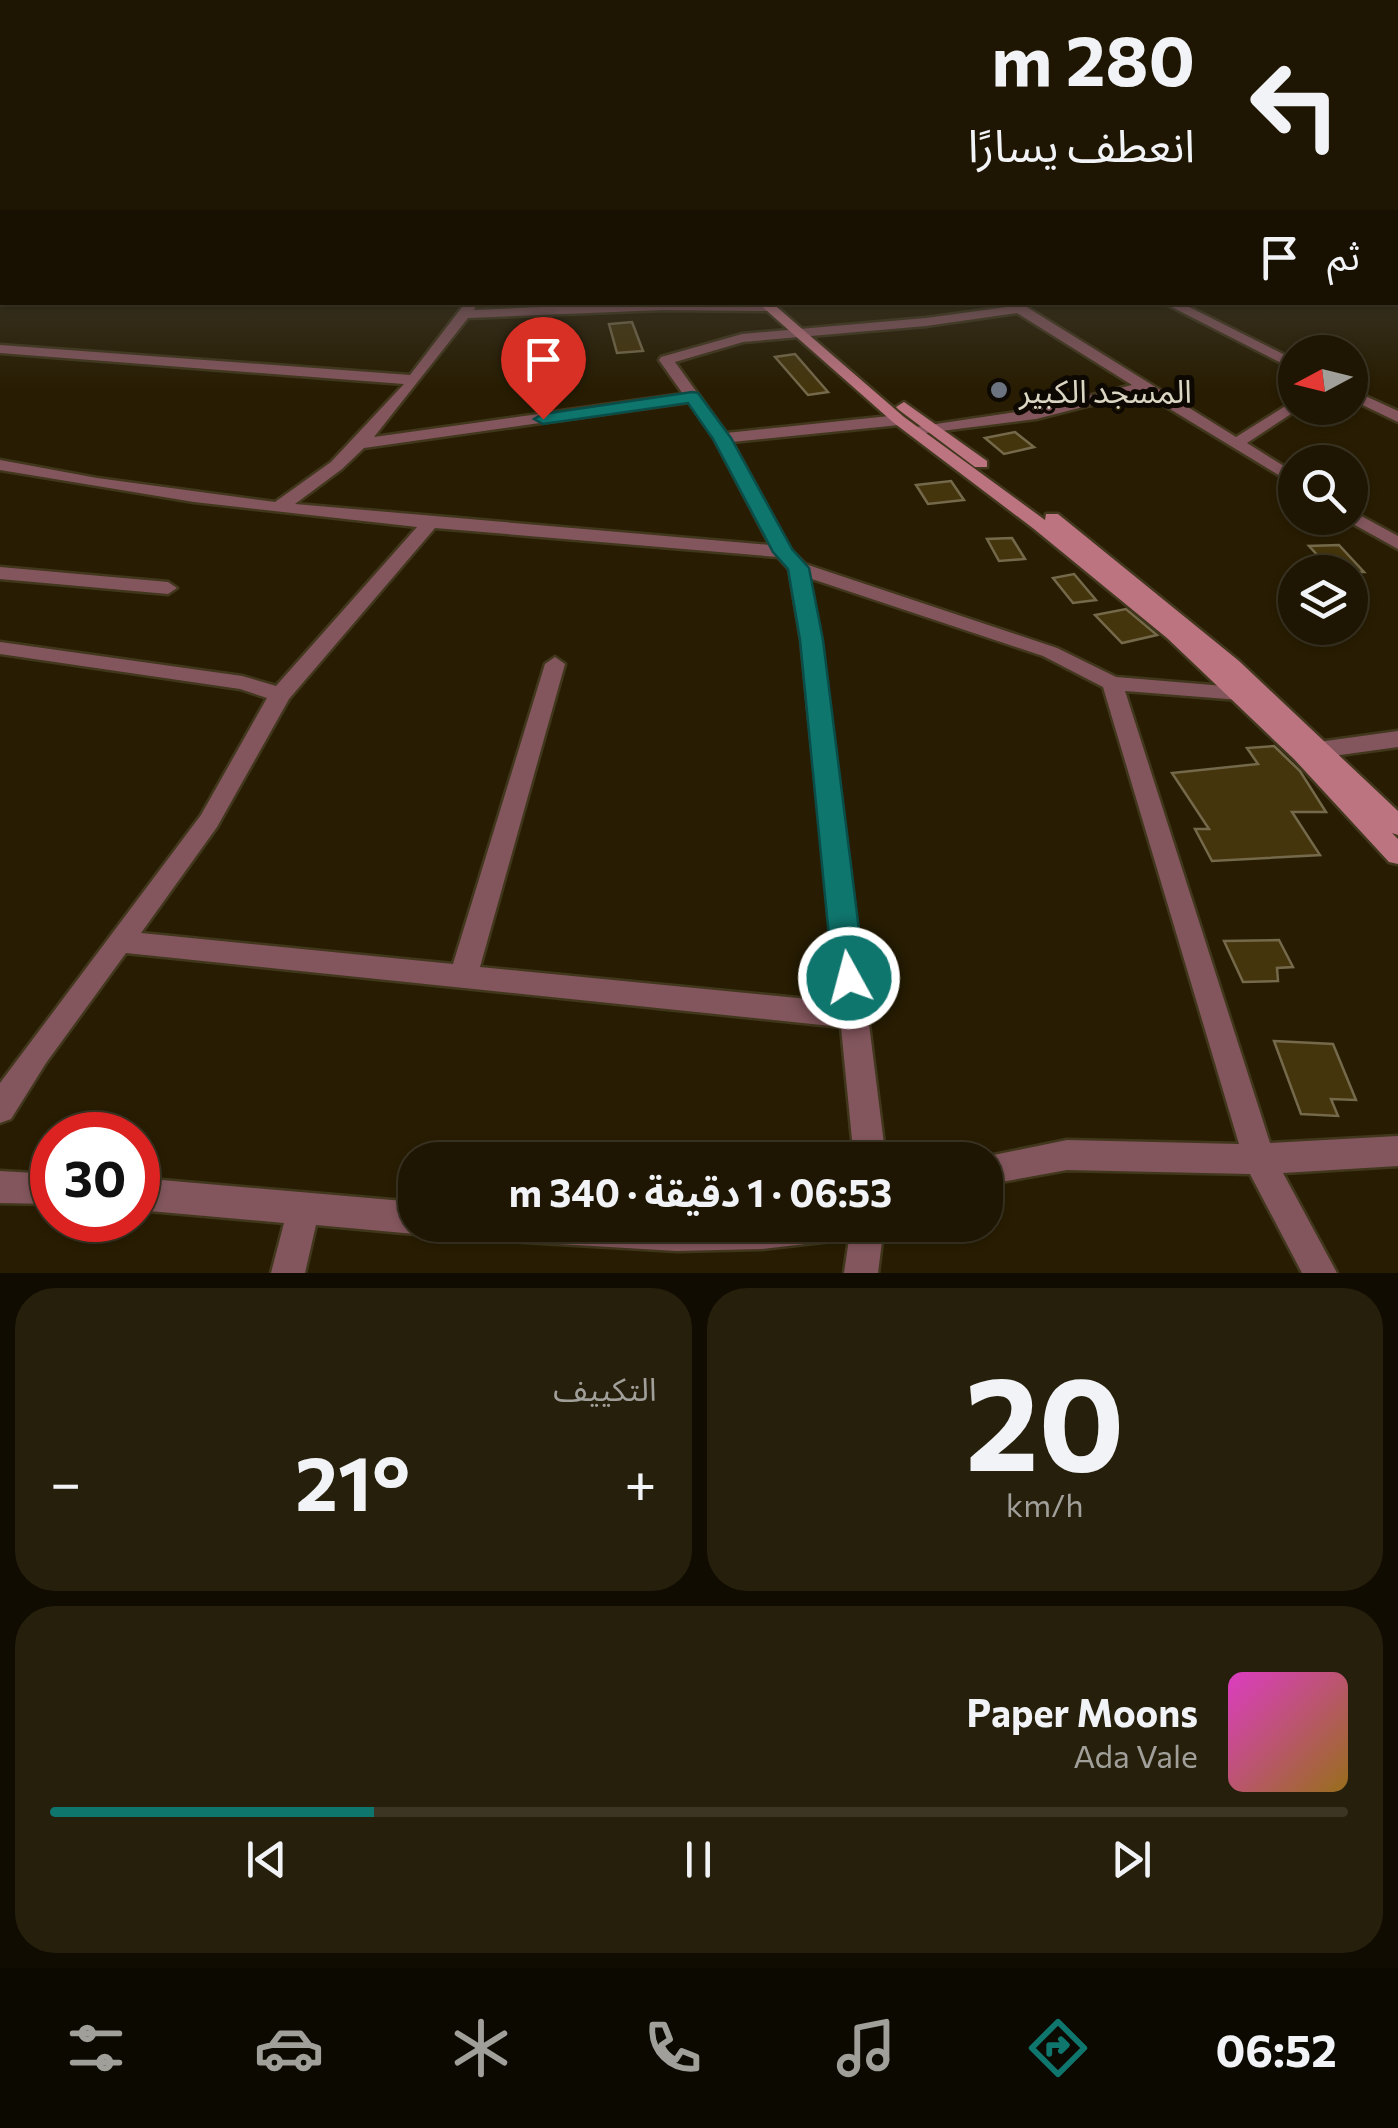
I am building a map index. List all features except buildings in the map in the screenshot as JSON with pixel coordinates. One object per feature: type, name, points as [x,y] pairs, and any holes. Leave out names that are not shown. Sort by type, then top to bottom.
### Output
[{"type":"street","points":[[279,506],[298,496],[389,414],[469,308],[766,305],[907,426],[1040,525],[1398,826]]},
{"type":"street","points":[[1174,305],[1278,357]]},
{"type":"street","points":[[868,1142],[811,640],[791,560],[722,438],[667,358],[717,343],[926,322],[1014,306],[1278,469]]},
{"type":"street","points":[[805,336],[831,348],[1163,604],[1312,751],[1398,855]]},
{"type":"street","points":[[0,350],[414,380]]},
{"type":"street","points":[[722,438],[907,426],[937,429],[1036,414],[1147,386]]},
{"type":"street","points":[[358,444],[692,397]]},
{"type":"street","points":[[1368,401],[1398,417]]},
{"type":"street","points":[[1237,442],[1278,416]]},
{"type":"street","points":[[0,465],[148,492],[791,560],[1050,652],[1112,683],[1240,693]]},
{"type":"street","points":[[0,1109],[36,1054],[210,820],[280,695],[428,524]]},
{"type":"street","points":[[1368,525],[1398,544]]},
{"type":"street","points":[[0,573],[168,588]]},
{"type":"street","points":[[0,648],[242,683],[280,695]]},
{"type":"street","points":[[463,977],[554,664]]},
{"type":"street","points":[[1112,683],[1259,1159],[1320,1273]]},
{"type":"street","points":[[1312,751],[1398,739]]},
{"type":"street","points":[[123,942],[854,1016]]},
{"type":"street","points":[[1003,1167],[1067,1156],[1259,1159],[1398,1150]]},
{"type":"street","points":[[0,1186],[30,1187]]},
{"type":"street","points":[[160,1196],[398,1216]]},
{"type":"street","points":[[288,1273],[304,1206]]},
{"type":"street","points":[[861,1273],[866,1242]]},
{"type":"place","name":"المسجد الكبير","points":[[999,390]]},
{"type":"route","points":[[543,419],[692,397],[722,438],[784,552],[798,568],[811,640],[849,978]]}]
